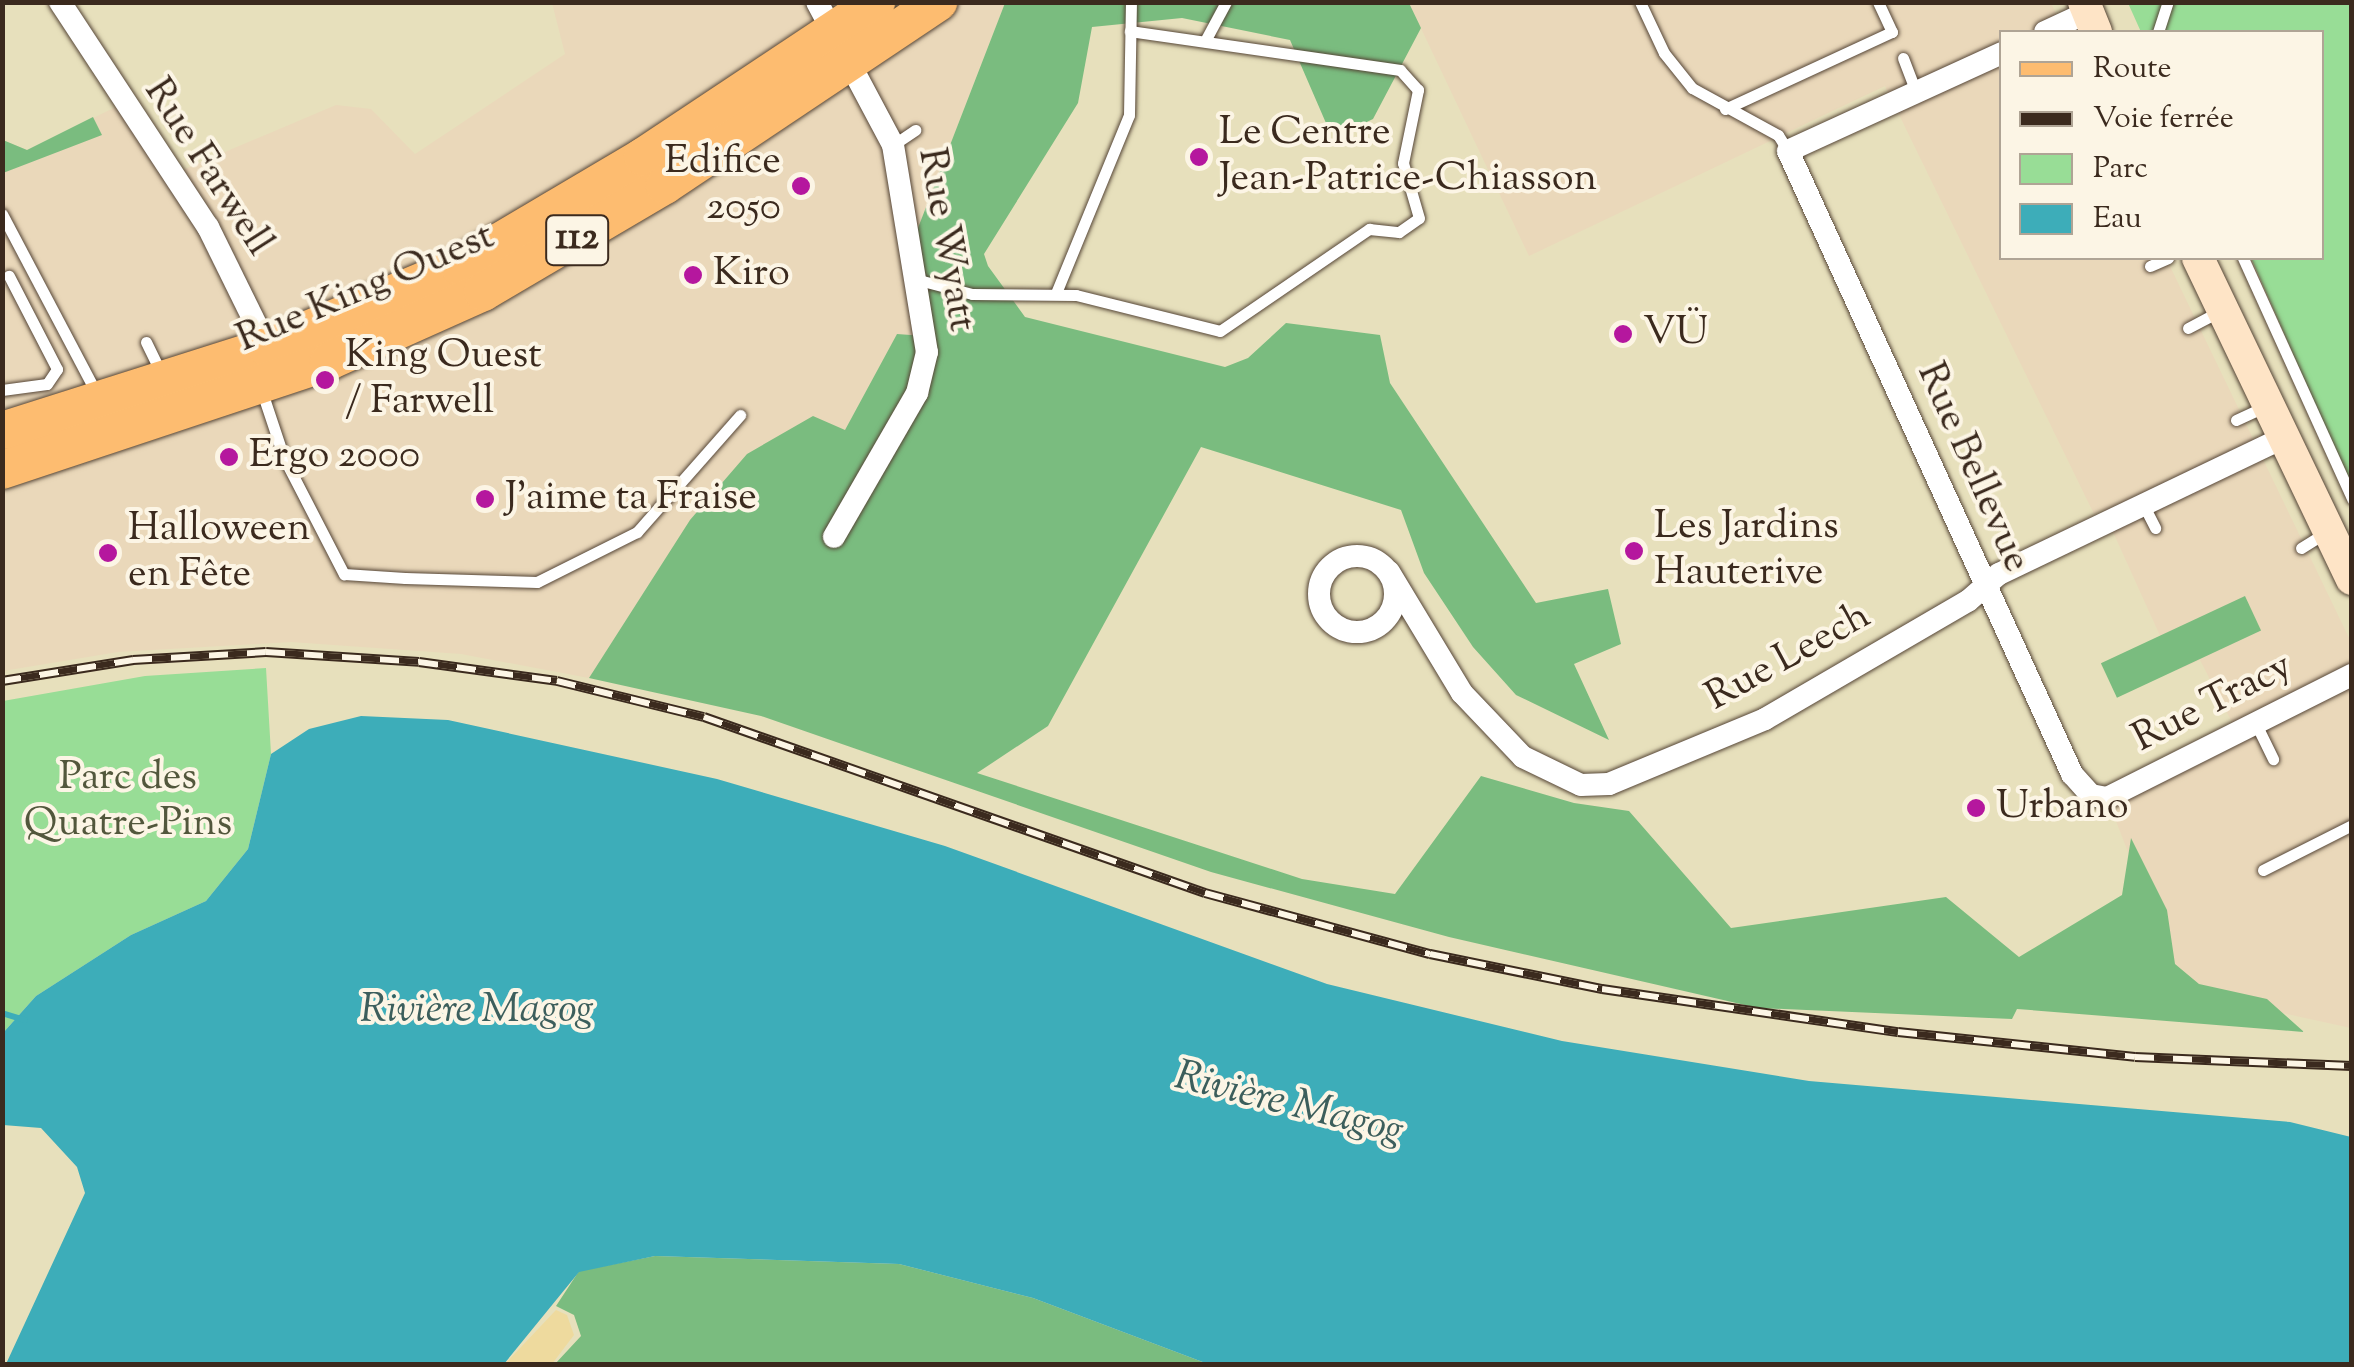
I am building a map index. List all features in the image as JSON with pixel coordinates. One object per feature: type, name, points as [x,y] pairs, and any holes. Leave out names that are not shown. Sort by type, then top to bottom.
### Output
[{"type":"main road","name":"Rue King Ouest","points":[[2,470],[270,370],[391,298],[544,220],[876,2]]},
{"type":"main road","name":"Rue King Ouest","points":[[833,32],[938,2]]},
{"type":"main road","points":[[2199,260],[2283,438],[2315,540],[2352,579]]},
{"type":"main road","name":"Rue King Ouest","points":[[2,431],[164,381],[270,370]]},
{"type":"street","name":"Rue Farwell","points":[[60,2],[208,228],[270,370]]},
{"type":"street","points":[[2049,30],[2089,12]]},
{"type":"street","name":"Rue Wyatt","points":[[833,32],[893,145],[927,352],[923,376],[834,537]]},
{"type":"street","points":[[1788,151],[1917,94],[1978,74],[1999,56]]},
{"type":"street","name":"Rue Bellevue","points":[[1788,151],[2072,774],[2090,794],[2106,798]]},
{"type":"street","name":"Rue Leech","points":[[1389,572],[1440,659],[1494,729],[1550,775],[1581,785],[1645,774],[1765,718],[1986,587],[2041,546],[2143,504],[2283,438]]},
{"type":"street","name":"Rue Tracy","points":[[2106,798],[2257,726],[2352,675]]},
{"type":"lane","points":[[1056,293],[1129,115],[1130,2]]},
{"type":"lane","points":[[1206,42],[1226,2]]},
{"type":"lane","points":[[1640,2],[1678,72],[1725,110],[1778,136],[1788,151]]},
{"type":"lane","points":[[1725,110],[1892,32],[1878,2]]},
{"type":"lane","points":[[2159,30],[2168,2]]},
{"type":"lane","points":[[915,279],[972,294],[1056,293],[1228,329],[1369,229],[1399,232],[1419,218],[1403,163],[1418,105],[1414,80],[1379,66],[1130,30]]},
{"type":"lane","points":[[1903,58],[1917,94]]},
{"type":"lane","points":[[893,145],[915,130]]},
{"type":"lane","points":[[2,214],[100,400]]},
{"type":"lane","points":[[2150,266],[2164,260]]},
{"type":"lane","points":[[2244,260],[2352,498]]},
{"type":"lane","points":[[2,390],[46,384],[57,368],[6,278],[30,265]]},
{"type":"lane","points":[[2188,328],[2222,310]]},
{"type":"lane","points":[[146,342],[164,381]]},
{"type":"lane","points":[[270,370],[284,458],[344,574],[537,582],[637,532],[730,434],[740,415]]},
{"type":"lane","points":[[2236,420],[2267,405]]},
{"type":"lane","points":[[2143,504],[2155,528]]},
{"type":"lane","points":[[2257,726],[2273,760]]},
{"type":"lane","points":[[2263,870],[2352,826]]},
{"type":"shaded area","points":[[552,3],[1005,3],[911,246],[924,336],[897,335],[845,430],[632,614],[589,678],[461,654],[291,642],[118,652],[3,671],[2,140],[27,150],[122,104],[173,174],[336,105],[371,109],[415,154],[565,54]]},
{"type":"shaded area","points":[[1409,3],[2051,3],[2064,30],[1999,30],[1999,260],[2167,260],[2351,642],[2351,1028],[2195,994],[2172,965],[2107,798],[2238,734],[2200,660],[2176,671],[2103,510],[2094,514],[1885,86],[1529,256]]},
{"type":"green space","points":[[1005,3],[1409,3],[1421,28],[1373,119],[1348,131],[1329,130],[1290,40],[1182,18],[1092,27],[1078,103],[984,254],[988,266],[1025,317],[1225,367],[1248,358],[1286,323],[1380,335],[1390,383],[1536,603],[1608,589],[1621,644],[1574,664],[1609,740],[1516,695],[1473,647],[1424,573],[1401,510],[1201,447],[1048,726],[977,773],[1302,879],[1395,894],[1481,776],[1574,803],[1629,811],[1731,928],[1946,897],[2019,957],[2122,895],[2131,838],[2167,910],[2175,964],[2199,984],[2267,999],[2304,1032],[2017,1009],[2012,1019],[1758,1008],[1449,937],[1211,872],[761,716],[589,678],[690,520],[747,454],[813,416],[845,430],[897,334],[924,336],[911,246]]},
{"type":"green space","points":[[2128,3],[2351,3],[2351,486],[2252,260],[2324,260],[2324,30],[2140,30]]},
{"type":"green space","points":[[93,117],[102,135],[3,173],[3,140],[27,150]]},
{"type":"green space","points":[[2245,596],[2261,630],[2117,698],[2101,663]]},
{"type":"green space","name":"Parc des Quatre-Pins","points":[[266,668],[271,754],[248,849],[206,901],[131,935],[36,996],[3,1033],[3,701],[145,676]]},
{"type":"green space","points":[[655,1256],[899,1264],[1033,1298],[1208,1364],[555,1364],[581,1336],[574,1315],[556,1306],[579,1271]]},
{"type":"sand","points":[[556,1310],[567,1315],[574,1335],[552,1364],[505,1364]]},
{"type":"water","name":"Rivière Magog","points":[[361,716],[448,720],[717,779],[945,846],[1327,984],[1562,1041],[1809,1081],[2290,1122],[2351,1137],[2351,1364],[1208,1364],[1033,1298],[899,1264],[655,1256],[579,1272],[504,1364],[6,1364],[85,1193],[77,1167],[41,1128],[3,1125],[3,1033],[36,996],[131,935],[206,901],[248,849],[271,754],[309,729]]},
{"type":"waterway","points":[[2,1013],[25,1020]]},
{"type":"railway","points":[[2,681],[133,660],[266,652],[419,662],[557,681],[704,717],[1205,893],[1430,954],[1602,989],[1898,1032],[2135,1057],[2352,1066]]},
{"type":"place","name":"Le Centre Jean-Patrice-Chiasson","points":[[1199,157]]},
{"type":"place","name":"Edifice 2050","points":[[801,186]]},
{"type":"place","name":"Kiro","points":[[693,275]]},
{"type":"place","name":"VÜ","points":[[1623,334]]},
{"type":"place","name":"King Ouest / Farwell","points":[[325,380]]},
{"type":"place","name":"Ergo 2000","points":[[229,457]]},
{"type":"place","name":"J'aime ta Fraise","points":[[485,499]]},
{"type":"place","name":"Les Jardins Hauterive","points":[[1634,551]]},
{"type":"place","name":"Halloween en Fête","points":[[108,553]]},
{"type":"place","name":"Urbano","points":[[1976,808]]}]
